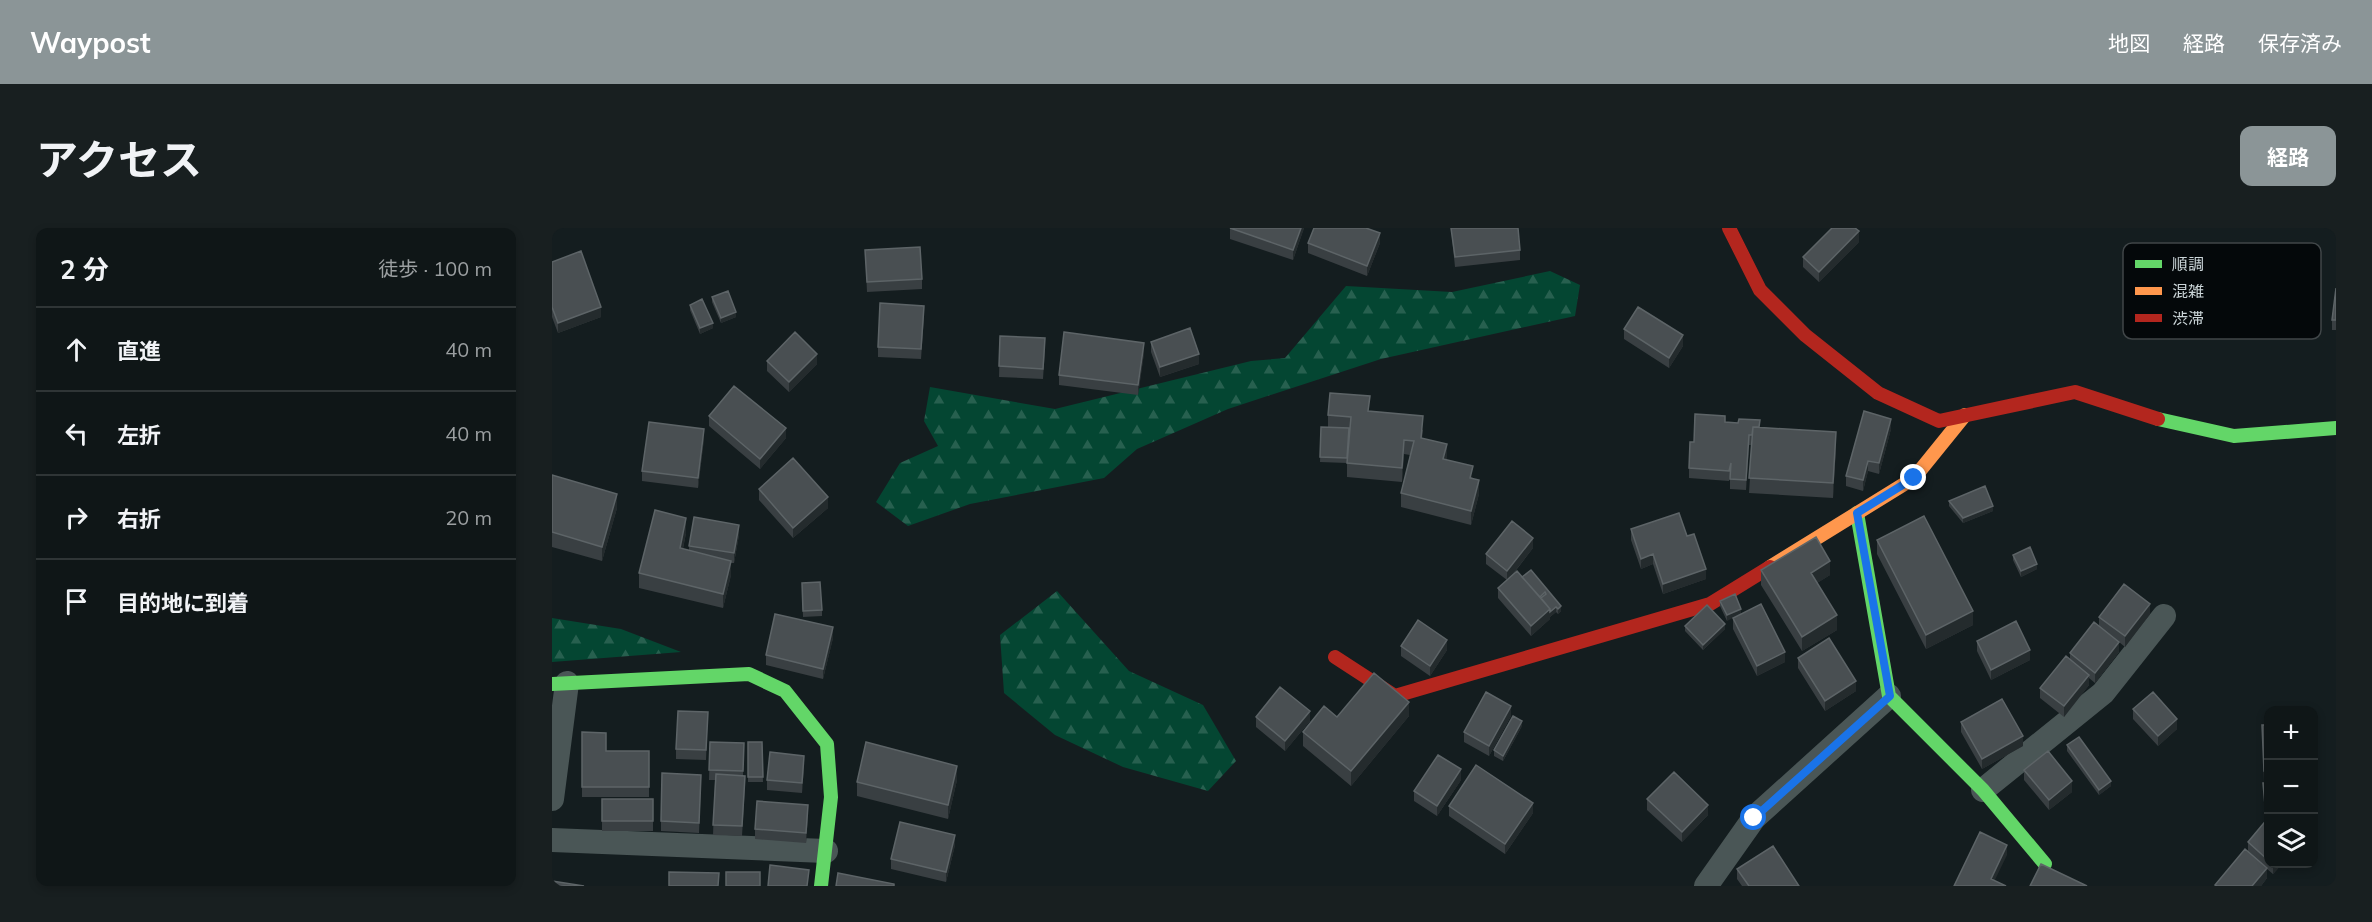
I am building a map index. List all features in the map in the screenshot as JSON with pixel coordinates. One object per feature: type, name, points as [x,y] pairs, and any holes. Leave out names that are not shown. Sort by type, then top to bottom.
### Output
[{"type":"street","points":[[1729,228],[1760,290],[1805,335],[1878,393],[1939,421],[2075,392],[2156,418],[2234,436],[2336,428]]},
{"type":"street","points":[[1335,657],[1395,696],[1710,604],[1914,478],[1965,416]]},
{"type":"street","points":[[1857,513],[1890,696],[1983,790],[2045,864]]},
{"type":"street","points":[[1983,790],[2103,693],[2164,616]]},
{"type":"street","points":[[552,799],[560,684],[749,674],[785,691],[827,744],[831,797],[821,886]]},
{"type":"street","points":[[1706,886],[1754,818],[1890,696]]},
{"type":"street","points":[[552,840],[826,851]]},
{"type":"green space","points":[[1550,271],[1580,285],[1575,316],[1381,359],[1228,409],[1137,449],[1104,478],[970,504],[908,526],[876,502],[900,463],[938,446],[924,421],[930,387],[1055,409],[1251,361],[1285,358],[1346,286],[1452,292]]},
{"type":"green space","points":[[1057,591],[1129,671],[1203,705],[1236,761],[1208,791],[1123,767],[1055,735],[1004,693],[1000,635]]},
{"type":"green space","points":[[552,618],[621,629],[681,652],[552,662]]},
{"type":"building","points":[[1230,228],[1301,228],[1293,250]]},
{"type":"building","points":[[1314,228],[1366,228],[1380,233],[1367,266],[1308,243]]},
{"type":"building","points":[[1451,228],[1518,228],[1520,250],[1455,257]]},
{"type":"building","points":[[1832,228],[1855,228],[1859,231],[1819,272],[1803,257]]},
{"type":"building","points":[[920,247],[922,279],[867,282],[865,250]]},
{"type":"building","points":[[581,251],[601,307],[558,323],[552,307],[552,262]]},
{"type":"building","points":[[2336,288],[2336,320],[2332,320]]},
{"type":"building","points":[[728,291],[736,312],[721,318],[712,297]]},
{"type":"building","points":[[702,299],[713,323],[700,328],[690,305]]},
{"type":"building","points":[[880,303],[924,306],[921,349],[878,347]]},
{"type":"building","points":[[1638,307],[1683,335],[1669,358],[1624,329]]},
{"type":"building","points":[[1190,328],[1199,354],[1160,367],[1151,342]]},
{"type":"building","points":[[795,332],[817,354],[789,382],[767,361]]},
{"type":"building","points":[[1064,332],[1144,343],[1138,385],[1059,375]]},
{"type":"building","points":[[1000,336],[1045,338],[1043,369],[999,366]]},
{"type":"building","points":[[734,386],[786,428],[760,459],[709,416]]},
{"type":"building","points":[[1330,393],[1370,396],[1368,411],[1423,416],[1421,438],[1447,444],[1443,459],[1473,466],[1470,478],[1479,480],[1471,511],[1401,493],[1414,441],[1404,440],[1402,468],[1347,463],[1351,417],[1328,415]]},
{"type":"building","points":[[1864,411],[1891,419],[1879,463],[1868,461],[1863,480],[1846,476]]},
{"type":"building","points":[[1695,414],[1725,416],[1725,422],[1738,423],[1739,419],[1760,420],[1759,427],[1753,427],[1752,435],[1749,435],[1746,480],[1730,479],[1731,463],[1729,471],[1689,468],[1690,442],[1694,442]]},
{"type":"building","points":[[649,422],[704,429],[698,478],[642,471]]},
{"type":"building","points":[[1321,427],[1349,428],[1347,458],[1320,457]]},
{"type":"building","points":[[1753,427],[1836,432],[1833,483],[1749,478]]},
{"type":"building","points":[[793,458],[828,497],[793,528],[759,489]]},
{"type":"building","points":[[552,475],[617,494],[602,547],[552,532]]},
{"type":"building","points":[[1985,486],[1993,506],[1963,518],[1949,501]]},
{"type":"building","points":[[655,510],[686,518],[680,548],[731,561],[723,594],[639,573]]},
{"type":"building","points":[[1679,513],[1687,536],[1694,534],[1706,569],[1663,584],[1653,554],[1641,559],[1631,529]]},
{"type":"building","points":[[1924,516],[1973,611],[1926,635],[1877,540]]},
{"type":"building","points":[[694,517],[739,525],[734,553],[689,546]]},
{"type":"building","points":[[1512,521],[1533,538],[1507,571],[1486,554]]},
{"type":"building","points":[[1816,537],[1830,561],[1811,573],[1837,615],[1802,637],[1761,570]]},
{"type":"building","points":[[2030,547],[2037,564],[2021,571],[2013,555]]},
{"type":"building","points":[[1531,570],[1561,606],[1558,609],[1556,607],[1550,612],[1541,598],[1546,594],[1545,592],[1540,597],[1522,577]]},
{"type":"building","points":[[1517,571],[1550,609],[1531,626],[1498,588]]},
{"type":"building","points":[[820,582],[822,610],[803,611],[802,583]]},
{"type":"building","points":[[2124,584],[2150,604],[2125,636],[2099,617]]},
{"type":"building","points":[[1735,594],[1741,609],[1727,615],[1720,601]]},
{"type":"building","points":[[1761,604],[1785,652],[1757,666],[1733,618]]},
{"type":"building","points":[[1707,605],[1725,624],[1703,645],[1685,626]]},
{"type":"building","points":[[775,614],[833,627],[823,669],[766,655]]},
{"type":"building","points":[[1418,620],[1447,640],[1430,666],[1401,646]]},
{"type":"building","points":[[2016,621],[2030,650],[1991,670],[1977,641]]},
{"type":"building","points":[[2094,622],[2119,642],[2095,673],[2070,653]]},
{"type":"building","points":[[1829,638],[1856,681],[1825,701],[1798,658]]},
{"type":"building","points":[[2066,656],[2089,675],[2064,706],[2040,688]]},
{"type":"building","points":[[1374,673],[1409,702],[1351,771],[1303,732],[1324,706],[1337,717]]},
{"type":"building","points":[[1280,687],[1310,711],[1285,741],[1256,717]]},
{"type":"building","points":[[1486,692],[1511,706],[1489,746],[1464,732]]},
{"type":"building","points":[[2153,692],[2177,719],[2158,736],[2133,709]]},
{"type":"building","points":[[2002,699],[2023,736],[1982,759],[1961,722]]},
{"type":"building","points":[[678,711],[708,712],[706,750],[676,749]]},
{"type":"building","points":[[1513,716],[1522,721],[1503,756],[1494,750]]},
{"type":"building","points":[[2262,725],[2264,725],[2264,771]]},
{"type":"building","points":[[582,732],[606,733],[606,751],[649,751],[649,787],[582,787]]},
{"type":"building","points":[[2079,737],[2111,781],[2099,790],[2067,745]]},
{"type":"building","points":[[710,742],[744,743],[743,771],[709,770]]},
{"type":"building","points":[[748,742],[762,742],[763,777],[748,777]]},
{"type":"building","points":[[866,742],[957,766],[948,805],[857,782]]},
{"type":"building","points":[[2048,751],[2072,781],[2049,800],[2024,770]]},
{"type":"building","points":[[770,752],[804,756],[802,783],[767,780]]},
{"type":"building","points":[[1438,755],[1461,769],[1437,806],[1414,791]]},
{"type":"building","points":[[1476,765],[1533,803],[1505,844],[1449,806]]},
{"type":"building","points":[[1674,772],[1708,805],[1682,832],[1647,799]]},
{"type":"building","points":[[662,773],[701,775],[699,823],[661,821]]},
{"type":"building","points":[[716,774],[745,776],[742,826],[713,825]]},
{"type":"building","points":[[602,799],[653,799],[653,821],[602,821]]},
{"type":"building","points":[[757,801],[808,805],[806,833],[755,829]]},
{"type":"building","points":[[900,822],[955,835],[946,872],[891,859]]},
{"type":"building","points":[[2264,823],[2264,856],[2248,842]]},
{"type":"building","points":[[1980,832],[2007,845],[1991,879],[2006,886],[1954,886]]},
{"type":"building","points":[[1773,846],[1799,886],[1749,886],[1737,869]]},
{"type":"building","points":[[2245,849],[2264,865],[2264,868],[2267,868],[2252,886],[2215,885]]},
{"type":"building","points":[[2041,864],[2087,886],[2030,886]]},
{"type":"building","points":[[770,865],[809,870],[807,886],[768,886]]},
{"type":"building","points":[[669,872],[719,873],[718,886],[669,886]]},
{"type":"building","points":[[726,872],[760,872],[760,886],[726,886]]},
{"type":"building","points":[[838,873],[894,884],[894,886],[836,886]]},
{"type":"building","points":[[552,881],[584,886],[552,886]]},
{"type":"traffic: fast","points":[[2158,419],[2234,436],[2336,428]]},
{"type":"traffic: fast","points":[[1857,513],[1889,696],[1983,790],[2045,864]]},
{"type":"traffic: fast","points":[[552,684],[749,674],[785,691],[827,744],[831,797],[821,886]]},
{"type":"traffic: slow","points":[[1770,567],[1914,478],[1965,415]]},
{"type":"traffic: jam","points":[[1729,228],[1760,290],[1805,335],[1878,393],[1939,421],[2075,392],[2158,419]]},
{"type":"traffic: jam","points":[[1335,657],[1395,696],[1710,604],[1770,567]]},
{"type":"route","points":[[1754,818],[1890,696],[1857,513],[1914,478]]}]
